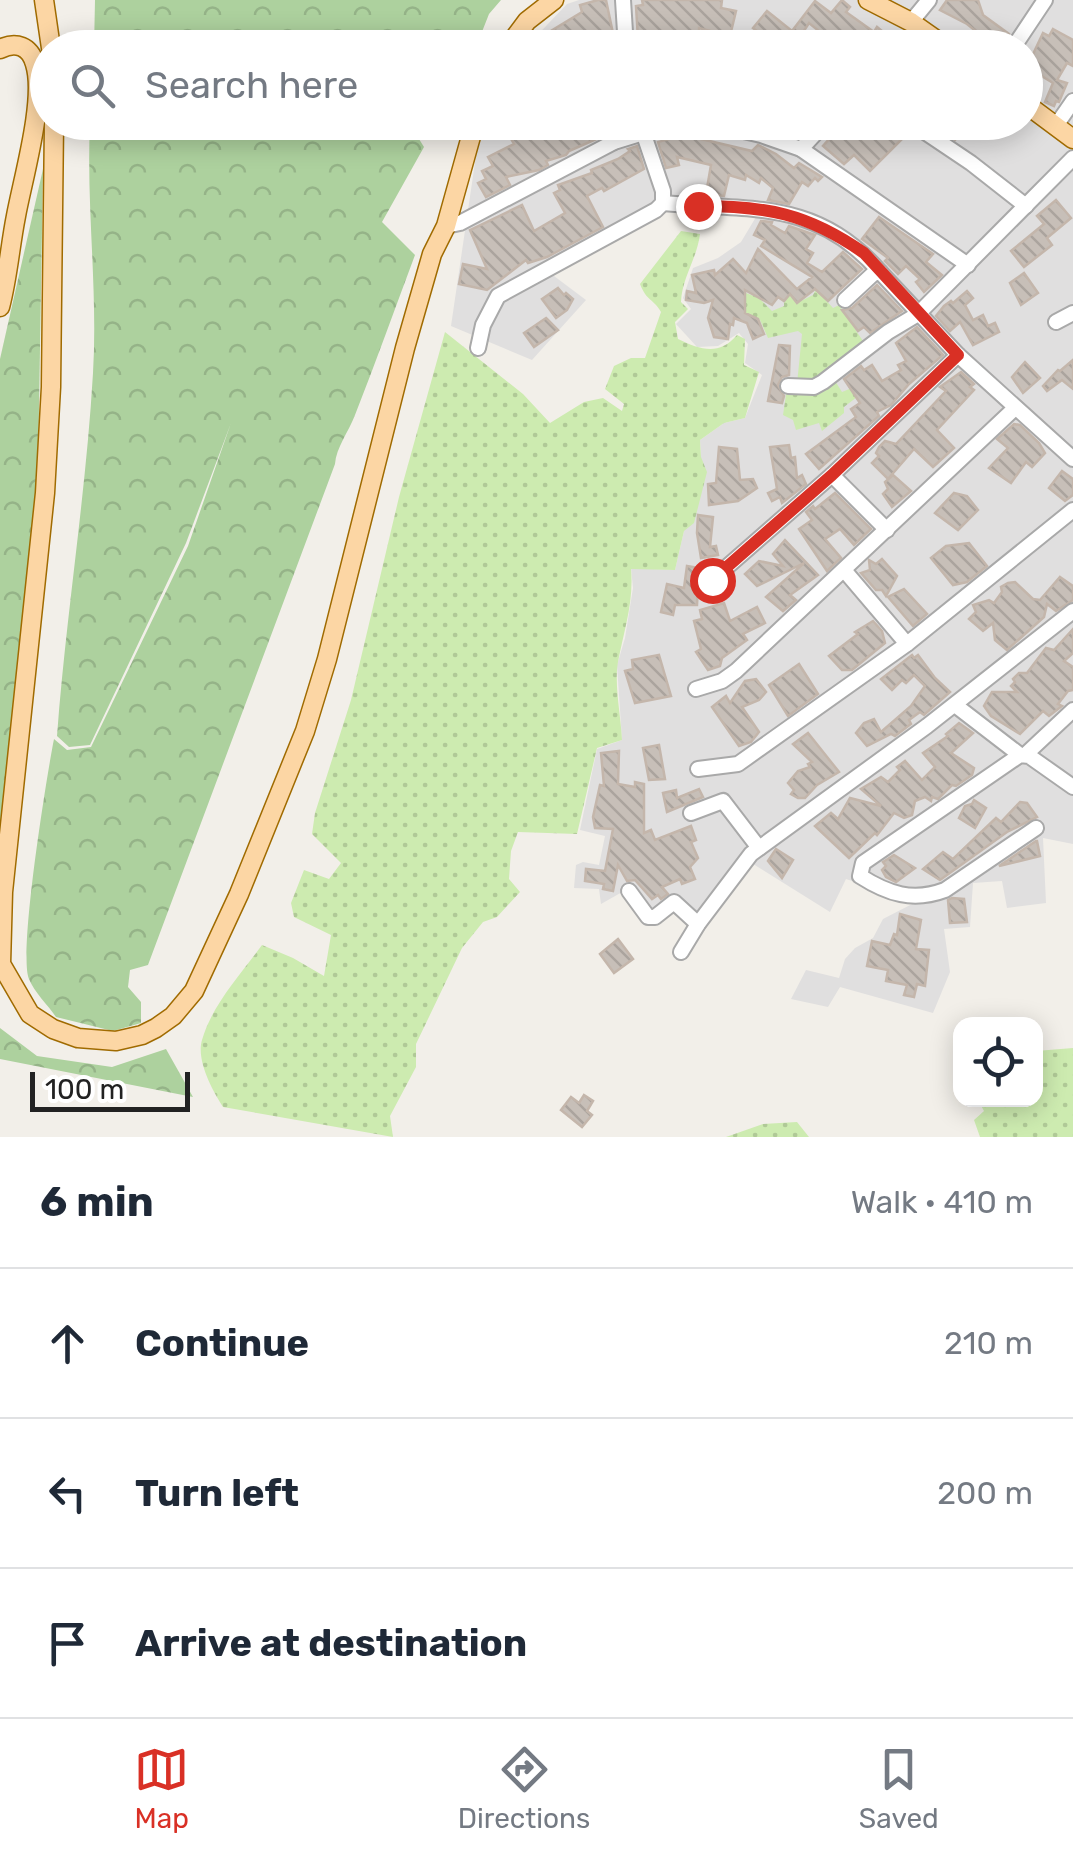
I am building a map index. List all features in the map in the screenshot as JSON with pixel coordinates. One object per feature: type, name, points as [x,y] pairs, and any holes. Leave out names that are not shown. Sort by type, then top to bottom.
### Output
[{"type":"main road","points":[[44,0],[48,30]]},
{"type":"main road","points":[[521,30],[554,0]]},
{"type":"main road","points":[[868,0],[922,30]]},
{"type":"main road","points":[[0,50],[14,44],[30,54]]},
{"type":"main road","points":[[1043,117],[1073,139]]},
{"type":"main road","points":[[0,307],[31,140]]},
{"type":"main road","points":[[54,140],[51,388],[45,494],[3,892],[1,964],[30,1014],[52,1029],[78,1038],[116,1041],[142,1035],[172,1016],[194,991],[240,894],[305,731],[405,348],[432,254],[446,226],[473,140]]},
{"type":"street","points":[[623,0],[625,30]]},
{"type":"street","points":[[911,30],[929,0]]},
{"type":"street","points":[[1025,30],[1045,0]]},
{"type":"street","points":[[1055,126],[1073,101]]},
{"type":"street","points":[[446,226],[460,223],[620,140]]},
{"type":"street","points":[[478,348],[483,324],[498,296],[663,203],[663,191],[646,140]]},
{"type":"street","points":[[775,140],[801,149],[968,266]]},
{"type":"street","points":[[801,149],[809,140]]},
{"type":"street","points":[[937,140],[1026,206]]},
{"type":"street","points":[[788,386],[814,387],[918,314],[1073,158]]},
{"type":"street","points":[[663,203],[744,206],[797,216],[846,241],[864,253],[958,355],[1073,458]]},
{"type":"street","points":[[845,300],[872,274],[880,272]]},
{"type":"street","points":[[1056,322],[1073,313]]},
{"type":"street","points":[[712,580],[832,475],[958,355]]},
{"type":"street","points":[[696,689],[722,681],[736,671],[1015,408]]},
{"type":"street","points":[[832,475],[887,530]]},
{"type":"street","points":[[698,769],[738,764],[907,644],[1073,510]]},
{"type":"street","points":[[844,570],[907,644]]},
{"type":"street","points":[[681,952],[740,867],[759,848],[955,705],[1073,611]]},
{"type":"street","points":[[955,705],[1073,787]]},
{"type":"street","points":[[1036,828],[945,890],[918,898],[875,886],[860,876],[863,863],[1022,755],[1073,710]]},
{"type":"street","points":[[691,813],[723,801],[759,848]]},
{"type":"street","points":[[629,891],[648,917],[655,917],[674,902],[698,924]]},
{"type":"shaded area","points":[[579,0],[1073,0],[1073,844],[1043,838],[1046,903],[1007,908],[1002,881],[973,883],[970,927],[944,929],[950,972],[933,1013],[840,987],[828,1007],[791,999],[806,970],[839,978],[845,959],[873,938],[883,919],[916,902],[846,879],[830,912],[742,857],[695,918],[673,900],[652,917],[631,887],[601,904],[599,889],[574,888],[576,865],[599,865],[605,836],[580,830],[597,749],[622,740],[617,665],[633,588],[631,568],[675,570],[701,457],[700,440],[724,423],[745,418],[762,375],[745,363],[748,344],[739,333],[718,346],[697,347],[676,324],[691,309],[683,298],[693,268],[718,258],[741,242],[759,212],[664,205],[550,273],[586,300],[532,360],[451,326],[480,140],[1043,140],[1043,30],[542,30],[567,4]]},
{"type":"green space","points":[[95,0],[501,0],[483,30],[94,30]]},
{"type":"green space","points":[[90,140],[420,140],[424,147],[382,222],[415,255],[148,965],[130,970],[128,987],[141,1002],[141,1023],[113,1031],[56,1017],[29,979],[30,901],[54,739],[67,750],[91,747],[188,546],[231,423],[186,543],[90,745],[69,747],[57,736],[93,373]]},
{"type":"green space","points":[[43,169],[38,469],[0,844],[0,359]]},
{"type":"green space","points":[[681,231],[700,234],[682,293],[681,302],[688,309],[675,322],[678,339],[709,349],[723,346],[737,335],[745,339],[744,365],[759,372],[745,418],[724,423],[700,440],[707,472],[694,523],[684,531],[675,570],[631,569],[630,604],[617,671],[622,740],[597,748],[577,834],[518,832],[511,851],[509,879],[520,892],[497,917],[483,922],[462,948],[416,1044],[416,1067],[390,1116],[393,1137],[223,1107],[203,1066],[202,1040],[220,1002],[262,945],[324,976],[331,935],[294,917],[291,903],[304,870],[329,879],[341,863],[312,834],[315,813],[351,700],[399,497],[445,332],[523,394],[550,423],[584,402],[603,398],[622,411],[624,404],[605,389],[614,366],[631,358],[645,358],[661,312],[640,284]]},
{"type":"green space","points":[[816,289],[833,308],[839,305],[867,347],[822,381],[797,384],[802,334],[798,331],[768,338],[760,320],[746,313],[746,293],[759,298],[772,311],[784,306],[784,299],[790,295],[797,303],[813,295]]},
{"type":"green space","points":[[832,376],[842,392],[859,385],[857,397],[822,431],[819,423],[796,430],[793,420],[783,415],[787,388]]},
{"type":"green space","points":[[0,1028],[37,1056],[112,1067],[166,1049],[193,1097],[0,1059]]},
{"type":"green space","points":[[1073,1048],[1073,1137],[980,1137],[974,1120],[984,1111],[982,1107],[1043,1107],[1043,1050]]},
{"type":"green space","points":[[797,1122],[809,1137],[726,1137],[763,1124]]},
{"type":"building","points":[[606,0],[612,30],[553,30],[582,12],[580,5]]},
{"type":"building","points":[[642,0],[722,0],[721,8],[736,11],[731,30],[637,30],[636,6],[643,5]]},
{"type":"building","points":[[842,0],[850,7],[846,12],[871,30],[818,30],[809,23],[804,30],[793,30],[815,1],[831,13]]},
{"type":"building","points":[[947,0],[978,0],[983,15],[1004,30],[974,30],[940,10]]},
{"type":"building","points":[[767,11],[791,30],[753,28]]},
{"type":"building","points":[[1053,29],[1073,40],[1073,66],[1067,63],[1057,80],[1067,83],[1054,106],[1045,102],[1053,83],[1043,77],[1043,33],[1049,36]]},
{"type":"building","points":[[512,140],[594,140],[546,161],[548,165],[539,170],[506,177],[510,185],[486,197],[478,183],[486,179],[482,171],[493,166],[488,157],[514,144]]},
{"type":"building","points":[[705,140],[752,151],[758,145],[794,168],[799,163],[822,177],[808,186],[802,182],[789,204],[768,200],[773,188],[761,178],[759,183],[746,175],[745,180],[729,175],[724,196],[706,194],[711,165],[677,157],[679,165],[666,168],[658,142]]},
{"type":"building","points":[[828,140],[901,140],[870,171],[854,155],[844,164],[823,146]]},
{"type":"building","points":[[637,146],[644,169],[587,196],[603,227],[547,257],[528,263],[526,260],[487,290],[459,284],[463,264],[487,269],[470,230],[522,205],[534,231],[565,213],[554,193],[560,190],[558,185],[592,173],[591,170]]},
{"type":"building","points":[[1056,200],[1071,218],[1047,238],[1052,245],[1024,267],[1011,251],[1044,224],[1037,216]]},
{"type":"building","points":[[879,217],[933,254],[926,262],[942,275],[924,292],[916,282],[920,279],[906,266],[898,274],[885,261],[888,258],[862,239]]},
{"type":"building","points":[[761,221],[772,222],[785,233],[789,226],[815,235],[806,249],[813,253],[807,263],[822,272],[843,252],[862,269],[828,301],[815,289],[797,303],[790,294],[784,301],[778,297],[772,305],[745,290],[745,313],[758,319],[764,334],[753,339],[747,323],[734,318],[728,339],[714,337],[708,318],[713,300],[686,300],[687,291],[696,293],[692,275],[714,270],[715,275],[733,259],[746,273],[758,249],[797,289],[812,277],[761,246],[765,240],[754,235]]},
{"type":"building","points":[[1024,273],[1038,293],[1021,305],[1010,283]]},
{"type":"building","points":[[877,285],[902,311],[870,333],[864,327],[858,331],[842,310],[852,308]]},
{"type":"building","points":[[558,288],[573,299],[556,318],[542,299]]},
{"type":"building","points":[[967,291],[973,298],[965,305],[973,320],[983,315],[988,326],[995,323],[999,332],[973,345],[960,322],[950,331],[936,316]]},
{"type":"building","points":[[546,318],[558,330],[534,347],[524,333]]},
{"type":"building","points":[[917,327],[943,355],[819,469],[806,454],[856,417],[851,409],[860,403],[844,379],[861,366],[864,370],[872,365],[882,381],[901,370],[898,365],[906,361],[896,343]]},
{"type":"building","points":[[779,345],[790,346],[789,375],[782,377],[778,385],[784,396],[782,403],[768,401]]},
{"type":"building","points":[[1073,360],[1073,389],[1062,380],[1047,391],[1043,386]]},
{"type":"building","points":[[1025,362],[1040,378],[1023,393],[1012,377]]},
{"type":"building","points":[[961,372],[974,384],[970,387],[974,390],[937,430],[954,448],[933,467],[914,449],[888,479],[872,463],[879,456],[879,447],[885,441],[896,444],[946,391],[940,387]]},
{"type":"building","points":[[1014,424],[1020,425],[1045,453],[1032,467],[1026,462],[1011,483],[989,468],[1008,448],[997,439]]},
{"type":"building","points":[[789,445],[791,458],[795,457],[797,478],[802,475],[806,484],[782,503],[780,497],[772,501],[768,493],[777,489],[770,447]]},
{"type":"building","points":[[719,447],[737,449],[740,480],[753,479],[757,488],[738,501],[709,505],[708,484],[716,483]]},
{"type":"building","points":[[1062,471],[1073,479],[1073,495],[1065,501],[1049,488]]},
{"type":"building","points":[[893,475],[911,491],[892,507],[883,494],[888,489],[885,482]]},
{"type":"building","points":[[835,493],[871,529],[854,545],[840,529],[825,539],[841,558],[827,571],[799,529],[812,520],[806,512]]},
{"type":"building","points":[[954,493],[967,496],[978,510],[958,530],[935,513]]},
{"type":"building","points":[[698,515],[713,517],[710,547],[716,546],[718,555],[701,558]]},
{"type":"building","points":[[785,540],[818,575],[790,595],[796,600],[783,611],[766,597],[804,563],[757,586],[745,574],[759,561],[783,566],[773,554]]},
{"type":"building","points":[[969,543],[987,566],[967,582],[953,585],[931,558],[946,546]]},
{"type":"building","points":[[882,559],[897,576],[886,596],[861,573],[870,570],[869,560],[876,564]]},
{"type":"building","points":[[687,566],[699,568],[697,605],[675,605],[673,615],[661,612],[667,584],[684,588]]},
{"type":"building","points":[[1060,577],[1073,586],[1073,600],[1056,611],[1047,604],[1044,617],[1007,650],[995,640],[993,623],[983,631],[969,619],[976,612],[973,605],[989,600],[994,603],[1001,587],[1008,583],[1015,582],[1033,599],[1040,600]]},
{"type":"building","points":[[904,589],[927,614],[913,626],[888,597]]},
{"type":"building","points":[[724,603],[730,621],[757,607],[765,623],[743,634],[747,640],[722,658],[720,666],[708,670],[696,652],[701,649],[694,621],[702,619],[700,610]]},
{"type":"building","points":[[873,621],[882,631],[885,643],[852,670],[842,670],[829,656]]},
{"type":"building","points":[[1073,629],[1073,653],[1064,661],[1073,667],[1073,690],[1058,704],[1062,706],[1049,716],[1043,711],[1020,734],[991,716],[984,706],[992,692],[1017,692],[1011,686],[1013,679],[1019,673],[1027,673],[1046,648],[1054,650]]},
{"type":"building","points":[[659,655],[671,696],[635,703],[625,671],[633,669],[632,660]]},
{"type":"building","points":[[912,655],[918,655],[950,692],[924,715],[920,712],[909,720],[911,724],[895,736],[891,734],[867,746],[856,733],[864,723],[874,719],[881,732],[911,706],[925,686],[914,675],[892,690],[881,679]]},
{"type":"building","points":[[799,664],[818,694],[788,716],[769,685]]},
{"type":"building","points":[[756,679],[766,692],[759,700],[742,707],[759,732],[751,742],[739,746],[712,707],[726,696],[730,703],[745,681]]},
{"type":"building","points":[[959,723],[973,733],[951,753],[974,768],[972,775],[952,785],[938,799],[932,797],[931,801],[925,797],[915,801],[912,815],[904,818],[894,813],[877,835],[849,858],[815,826],[831,813],[838,819],[850,798],[881,806],[861,789],[881,777],[888,782],[905,761],[922,780],[935,767],[923,753]]},
{"type":"building","points":[[808,733],[839,772],[817,785],[805,798],[798,798],[791,794],[794,790],[788,783],[812,762],[793,744]]},
{"type":"building","points":[[659,745],[665,779],[649,780],[643,748]]},
{"type":"building","points":[[619,751],[618,784],[644,784],[644,833],[651,830],[655,840],[691,826],[696,840],[691,842],[698,858],[690,867],[695,879],[682,884],[680,879],[662,887],[668,894],[661,899],[658,895],[652,899],[635,880],[627,881],[618,865],[613,891],[603,889],[604,884],[585,881],[586,869],[605,871],[613,829],[595,828],[593,817],[600,785],[604,786],[601,753]]},
{"type":"building","points":[[699,789],[703,797],[667,812],[663,793],[676,790],[677,798]]},
{"type":"building","points":[[974,800],[986,808],[975,828],[959,818],[965,806]]},
{"type":"building","points":[[1020,802],[1027,803],[1037,817],[1007,832],[940,880],[923,869],[943,852],[953,859],[996,818],[1001,822]]},
{"type":"building","points":[[1036,841],[1040,856],[999,866]]},
{"type":"building","points":[[776,849],[793,860],[782,878],[768,861]]},
{"type":"building","points":[[894,855],[915,868],[896,882],[882,870],[886,866],[883,862]]},
{"type":"building","points":[[964,899],[967,922],[950,923],[948,900]]},
{"type":"building","points":[[900,914],[921,920],[916,949],[929,950],[925,986],[917,984],[914,997],[904,995],[907,985],[886,981],[888,970],[867,966],[872,941],[890,945],[894,934],[897,935]]},
{"type":"building","points":[[618,939],[633,959],[614,973],[600,954]]},
{"type":"building","points":[[584,1095],[593,1101],[587,1111],[592,1115],[582,1127],[561,1110],[571,1097],[579,1103]]},
{"type":"route","points":[[698,206],[770,209],[797,216],[846,241],[864,253],[958,355],[761,540],[712,580]]}]
